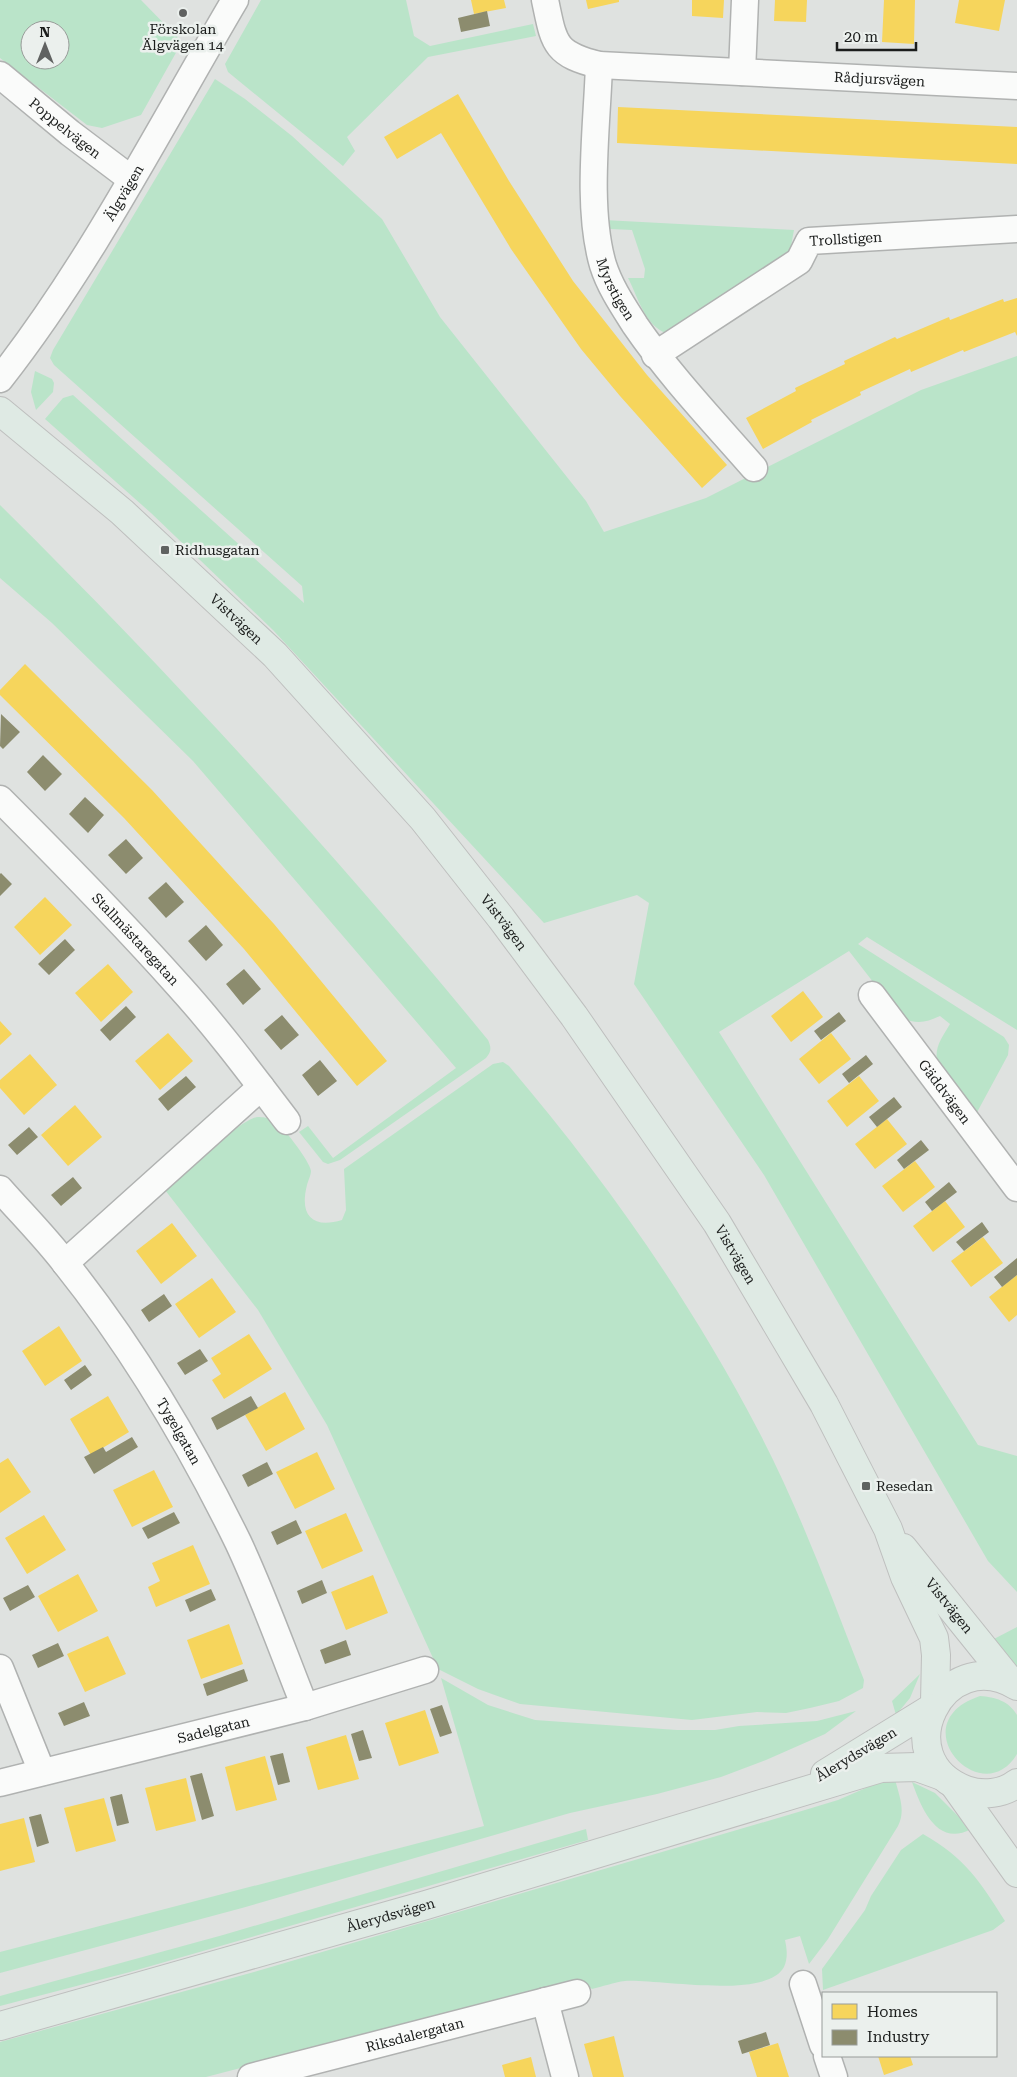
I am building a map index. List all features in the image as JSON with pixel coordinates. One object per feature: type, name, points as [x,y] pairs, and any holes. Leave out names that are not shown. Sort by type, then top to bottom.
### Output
[{"type":"main road","name":"Vistvägen","points":[[0,410],[122,512],[275,655],[441,842],[574,1016],[717,1223],[781,1327],[824,1404],[888,1529],[905,1577],[934,1638],[936,1670],[934,1705],[926,1725],[926,1744],[931,1761],[949,1781]]},
{"type":"main road","name":"Vistvägen","points":[[888,1529],[1013,1684]]},
{"type":"main road","name":"Ålerydsvägen","points":[[780,1799],[830,1771],[934,1705],[946,1690],[961,1681],[977,1676],[994,1677],[1013,1684]]},
{"type":"main road","name":"Ålerydsvägen","points":[[0,2026],[426,1905],[881,1768],[917,1767],[974,1793],[994,1793],[1017,1783]]},
{"type":"main road","points":[[949,1781],[1017,1873]]},
{"type":"street","name":"Älgvägen","points":[[0,379],[54,305],[131,179],[235,0]]},
{"type":"street","name":"Rådjursvägen","points":[[545,0],[554,42],[578,60],[599,65],[1017,86]]},
{"type":"street","points":[[742,72],[745,0]]},
{"type":"street","name":"Myrstigen","points":[[599,65],[594,194],[596,229],[603,265],[618,299],[655,355],[754,468]]},
{"type":"street","name":"Poppelvägen","points":[[0,75],[70,133],[131,179]]},
{"type":"street","name":"Trollstigen","points":[[655,355],[799,261],[810,241],[1017,229]]},
{"type":"street","name":"Stallmästaregatan","points":[[0,799],[74,873],[178,985],[287,1121]]},
{"type":"street","name":"Gäddvägen","points":[[872,995],[1017,1188]]},
{"type":"street","points":[[65,1262],[261,1087]]},
{"type":"street","name":"Tygelgatan","points":[[0,1189],[65,1262],[122,1340],[205,1478],[238,1543],[305,1707]]},
{"type":"street","points":[[0,1668],[42,1772]]},
{"type":"street","name":"Sadelgatan","points":[[0,1783],[305,1707],[425,1670]]},
{"type":"street","points":[[803,1984],[822,2042]]},
{"type":"street","name":"Riksdalergatan","points":[[251,2077],[298,2071],[577,1993]]},
{"type":"street","points":[[545,2001],[565,2077]]},
{"type":"street","points":[[827,2057],[834,2077]]},
{"type":"green space","points":[[0,0],[141,0],[182,42],[141,115],[102,128],[87,125],[0,58]]},
{"type":"green space","points":[[261,0],[406,0],[414,36],[430,46],[533,24],[536,36],[428,57],[347,137],[355,151],[343,166],[228,72],[225,64]]},
{"type":"green space","points":[[215,79],[245,99],[292,136],[382,219],[440,317],[586,501],[604,532],[706,498],[921,390],[1017,356],[1017,1030],[867,937],[858,944],[1004,1037],[1009,1045],[1008,1055],[975,1116],[938,1065],[937,1048],[950,1024],[940,1016],[921,1022],[901,1018],[849,951],[719,1032],[978,1445],[1017,1456],[1017,1592],[988,1561],[764,1175],[634,984],[649,903],[637,895],[544,923],[273,630],[151,513],[45,419],[63,398],[73,395],[304,603],[302,586],[54,365],[50,358]]},
{"type":"green space","points":[[604,220],[794,230],[788,262],[673,335],[664,332],[650,321],[644,313],[628,278],[644,278],[645,269],[632,230],[610,229]]},
{"type":"green space","points":[[35,371],[52,379],[54,383],[53,392],[36,410],[31,392]]},
{"type":"green space","points":[[0,505],[127,634],[251,766],[371,901],[488,1040],[490,1049],[486,1058],[340,1160],[328,1164],[323,1162],[299,1132],[308,1126],[333,1158],[456,1068],[193,761],[52,623],[0,578]]},
{"type":"green space","points":[[503,1062],[509,1066],[579,1152],[612,1196],[674,1287],[731,1381],[788,1491],[864,1680],[863,1688],[839,1701],[786,1713],[757,1712],[692,1720],[520,1704],[478,1689],[438,1669],[327,1425],[258,1310],[165,1190],[239,1127],[258,1117],[270,1118],[277,1122],[301,1151],[309,1166],[311,1173],[307,1185],[305,1205],[311,1218],[323,1223],[342,1220],[346,1210],[344,1169],[493,1064]]},
{"type":"green space","points":[[1017,1627],[1017,1667],[992,1640]]},
{"type":"green space","points":[[920,1674],[910,1698],[896,1715],[892,1701]]},
{"type":"green space","points":[[441,1678],[488,1705],[535,1720],[677,1730],[715,1730],[739,1726],[817,1721],[856,1711],[825,1734],[721,1777],[657,1794],[570,1813],[242,1908],[0,1973],[0,1952],[484,1826]]},
{"type":"green space","points":[[980,1696],[991,1697],[1006,1703],[1017,1715],[1017,1754],[1002,1770],[985,1774],[969,1769],[955,1757],[947,1742],[947,1725],[957,1709]]},
{"type":"green space","points":[[895,1779],[902,1809],[898,1826],[828,1939],[809,1964],[800,1936],[785,1940],[787,1954],[784,1967],[773,1977],[756,1983],[710,1986],[625,1981],[592,1989],[580,1980],[206,2077],[0,2077],[0,2042],[254,1972],[805,1810],[838,1800],[882,1781]]},
{"type":"green space","points":[[912,1782],[935,1793],[971,1829],[959,1833],[949,1833],[940,1829],[932,1822],[920,1803]]},
{"type":"green space","points":[[586,1829],[588,1840],[130,1972],[0,2006],[0,1996],[223,1935]]},
{"type":"green space","points":[[923,1834],[950,1852],[970,1871],[988,1894],[1005,1921],[993,1930],[823,1990],[822,1969],[865,1910],[871,1896],[901,1850]]},
{"type":"building: Homes","points":[[471,0],[504,0],[506,8],[474,14]]},
{"type":"building: Homes","points":[[586,0],[619,0],[619,2],[588,9]]},
{"type":"building: Homes","points":[[692,0],[724,0],[723,18],[692,16]]},
{"type":"building: Homes","points":[[775,0],[807,0],[806,22],[774,21]]},
{"type":"building: Homes","points":[[884,0],[915,0],[914,44],[882,42]]},
{"type":"building: Homes","points":[[959,0],[1005,0],[999,31],[955,23]]},
{"type":"building: Homes","points":[[458,94],[509,181],[573,281],[647,375],[727,465],[702,488],[581,349],[511,249],[441,133],[397,159],[384,137]]},
{"type":"building: Homes","points":[[618,107],[1017,127],[1017,164],[617,143]]},
{"type":"building: Homes","points":[[1017,298],[1017,336],[1015,332],[964,352],[963,350],[911,372],[910,369],[860,392],[861,395],[811,420],[812,422],[763,449],[746,418],[796,391],[795,388],[845,364],[844,361],[895,337],[897,339],[949,317],[950,320],[1003,299],[1004,302]]},
{"type":"building: Homes","points":[[25,664],[152,790],[274,924],[387,1061],[357,1086],[244,949],[124,818],[0,695],[0,690]]},
{"type":"building: Homes","points":[[45,897],[72,925],[40,955],[14,927]]},
{"type":"building: Homes","points":[[108,964],[133,992],[101,1022],[75,993]]},
{"type":"building: Homes","points":[[803,991],[823,1017],[791,1042],[771,1016]]},
{"type":"building: Homes","points":[[0,1021],[12,1034],[0,1045]]},
{"type":"building: Homes","points":[[168,1033],[193,1061],[160,1090],[135,1061]]},
{"type":"building: Homes","points":[[831,1033],[851,1059],[819,1084],[799,1059]]},
{"type":"building: Homes","points":[[30,1054],[57,1085],[24,1115],[0,1088],[0,1080]]},
{"type":"building: Homes","points":[[859,1076],[879,1101],[847,1127],[827,1101]]},
{"type":"building: Homes","points":[[75,1105],[102,1137],[68,1166],[41,1135]]},
{"type":"building: Homes","points":[[887,1119],[907,1144],[875,1169],[855,1144]]},
{"type":"building: Homes","points":[[915,1161],[935,1187],[903,1212],[882,1186]]},
{"type":"building: Homes","points":[[945,1201],[965,1227],[933,1252],[913,1226]]},
{"type":"building: Homes","points":[[172,1223],[197,1256],[161,1284],[136,1251]]},
{"type":"building: Homes","points":[[983,1237],[1003,1263],[971,1287],[951,1261]]},
{"type":"building: Homes","points":[[1017,1275],[1017,1315],[1009,1322],[989,1297]]},
{"type":"building: Homes","points":[[212,1278],[236,1312],[199,1338],[175,1304]]},
{"type":"building: Homes","points":[[59,1326],[82,1361],[45,1386],[22,1351]]},
{"type":"building: Homes","points":[[249,1334],[272,1369],[224,1399],[212,1380],[221,1374],[211,1358]]},
{"type":"building: Homes","points":[[285,1392],[305,1429],[266,1451],[245,1415]]},
{"type":"building: Homes","points":[[108,1396],[129,1432],[91,1455],[70,1419]]},
{"type":"building: Homes","points":[[317,1452],[335,1489],[295,1509],[276,1472]]},
{"type":"building: Homes","points":[[8,1458],[31,1492],[0,1513],[0,1463]]},
{"type":"building: Homes","points":[[154,1470],[173,1507],[132,1527],[113,1490]]},
{"type":"building: Homes","points":[[346,1513],[363,1551],[322,1569],[305,1531]]},
{"type":"building: Homes","points":[[44,1515],[66,1550],[27,1574],[5,1538]]},
{"type":"building: Homes","points":[[193,1545],[210,1584],[156,1607],[148,1587],[160,1581],[152,1563]]},
{"type":"building: Homes","points":[[78,1574],[98,1611],[58,1632],[38,1596]]},
{"type":"building: Homes","points":[[373,1575],[388,1613],[346,1630],[331,1592]]},
{"type":"building: Homes","points":[[229,1624],[243,1664],[201,1679],[187,1640]]},
{"type":"building: Homes","points":[[108,1636],[126,1674],[85,1692],[67,1654]]},
{"type":"building: Homes","points":[[425,1710],[439,1753],[399,1766],[385,1723]]},
{"type":"building: Homes","points":[[346,1735],[359,1779],[318,1790],[306,1747]]},
{"type":"building: Homes","points":[[265,1756],[277,1800],[236,1811],[225,1767]]},
{"type":"building: Homes","points":[[186,1778],[196,1821],[156,1831],[145,1788]]},
{"type":"building: Homes","points":[[104,1798],[116,1841],[76,1852],[64,1808]]},
{"type":"building: Homes","points":[[24,1818],[35,1862],[0,1871],[0,1824]]},
{"type":"building: Homes","points":[[614,2036],[624,2077],[593,2077],[584,2044]]},
{"type":"building: Homes","points":[[778,2043],[789,2077],[757,2077],[749,2052]]},
{"type":"building: Homes","points":[[531,2057],[536,2077],[505,2077],[502,2065]]},
{"type":"building: Homes","points":[[878,2057],[910,2057],[913,2065],[884,2075]]},
{"type":"building: Industry","points":[[487,11],[490,26],[461,32],[458,18]]},
{"type":"building: Industry","points":[[1,714],[20,732],[3,749],[0,746]]},
{"type":"building: Industry","points":[[43,755],[62,774],[45,791],[27,772]]},
{"type":"building: Industry","points":[[85,797],[104,815],[88,833],[69,814]]},
{"type":"building: Industry","points":[[126,839],[143,858],[126,874],[108,855]]},
{"type":"building: Industry","points":[[0,874],[12,884],[0,896]]},
{"type":"building: Industry","points":[[166,882],[184,902],[166,918],[148,898]]},
{"type":"building: Industry","points":[[206,925],[223,945],[206,961],[188,941]]},
{"type":"building: Industry","points":[[65,939],[75,950],[49,975],[38,964]]},
{"type":"building: Industry","points":[[244,969],[261,989],[243,1005],[226,984]]},
{"type":"building: Industry","points":[[126,1006],[136,1017],[110,1041],[100,1030]]},
{"type":"building: Industry","points":[[839,1012],[846,1021],[821,1040],[814,1031]]},
{"type":"building: Industry","points":[[282,1015],[299,1035],[281,1050],[264,1030]]},
{"type":"building: Industry","points":[[866,1055],[873,1064],[849,1083],[842,1074]]},
{"type":"building: Industry","points":[[320,1060],[337,1081],[318,1096],[302,1075]]},
{"type":"building: Industry","points":[[186,1076],[196,1087],[168,1111],[158,1099]]},
{"type":"building: Industry","points":[[894,1097],[902,1107],[877,1127],[869,1117]]},
{"type":"building: Industry","points":[[29,1127],[38,1137],[17,1155],[8,1145]]},
{"type":"building: Industry","points":[[921,1140],[929,1150],[904,1169],[897,1160]]},
{"type":"building: Industry","points":[[73,1177],[82,1188],[61,1206],[51,1195]]},
{"type":"building: Industry","points":[[949,1182],[957,1192],[932,1211],[925,1202]]},
{"type":"building: Industry","points":[[982,1222],[989,1232],[964,1251],[956,1242]]},
{"type":"building: Industry","points":[[1017,1258],[1017,1275],[1002,1287],[994,1277]]},
{"type":"building: Industry","points":[[164,1294],[172,1306],[149,1322],[141,1310]]},
{"type":"building: Industry","points":[[200,1349],[208,1361],[185,1375],[177,1363]]},
{"type":"building: Industry","points":[[85,1365],[92,1375],[71,1390],[64,1380]]},
{"type":"building: Industry","points":[[251,1396],[258,1408],[217,1430],[211,1418]]},
{"type":"building: Industry","points":[[132,1437],[138,1447],[94,1474],[84,1457],[103,1447],[106,1452]]},
{"type":"building: Industry","points":[[267,1462],[273,1474],[248,1487],[242,1475]]},
{"type":"building: Industry","points":[[174,1512],[180,1523],[148,1539],[142,1528]]},
{"type":"building: Industry","points":[[296,1520],[302,1533],[277,1545],[271,1532]]},
{"type":"building: Industry","points":[[322,1580],[327,1593],[302,1604],[297,1591]]},
{"type":"building: Industry","points":[[28,1585],[35,1597],[10,1611],[3,1598]]},
{"type":"building: Industry","points":[[211,1589],[216,1600],[190,1612],[185,1600]]},
{"type":"building: Industry","points":[[346,1640],[351,1655],[325,1664],[320,1650]]},
{"type":"building: Industry","points":[[58,1643],[64,1656],[38,1668],[32,1655]]},
{"type":"building: Industry","points":[[244,1669],[248,1681],[207,1696],[203,1684]]},
{"type":"building: Industry","points":[[84,1702],[90,1716],[64,1726],[58,1713]]},
{"type":"building: Industry","points":[[442,1705],[452,1733],[440,1737],[430,1709]]},
{"type":"building: Industry","points":[[363,1730],[372,1758],[359,1761],[351,1734]]},
{"type":"building: Industry","points":[[283,1753],[290,1782],[278,1785],[270,1756]]},
{"type":"building: Industry","points":[[202,1773],[214,1816],[202,1820],[190,1776]]},
{"type":"building: Industry","points":[[122,1794],[129,1823],[117,1826],[110,1797]]},
{"type":"building: Industry","points":[[41,1814],[49,1843],[37,1847],[29,1817]]},
{"type":"building: Industry","points":[[766,2032],[770,2045],[742,2054],[738,2041]]},
{"type":"place","name":"Förskolan Älgvägen 14","points":[[183,13]]},
{"type":"place","name":"Ridhusgatan","points":[[165,550]]},
{"type":"place","name":"Resedan","points":[[866,1486]]}]
